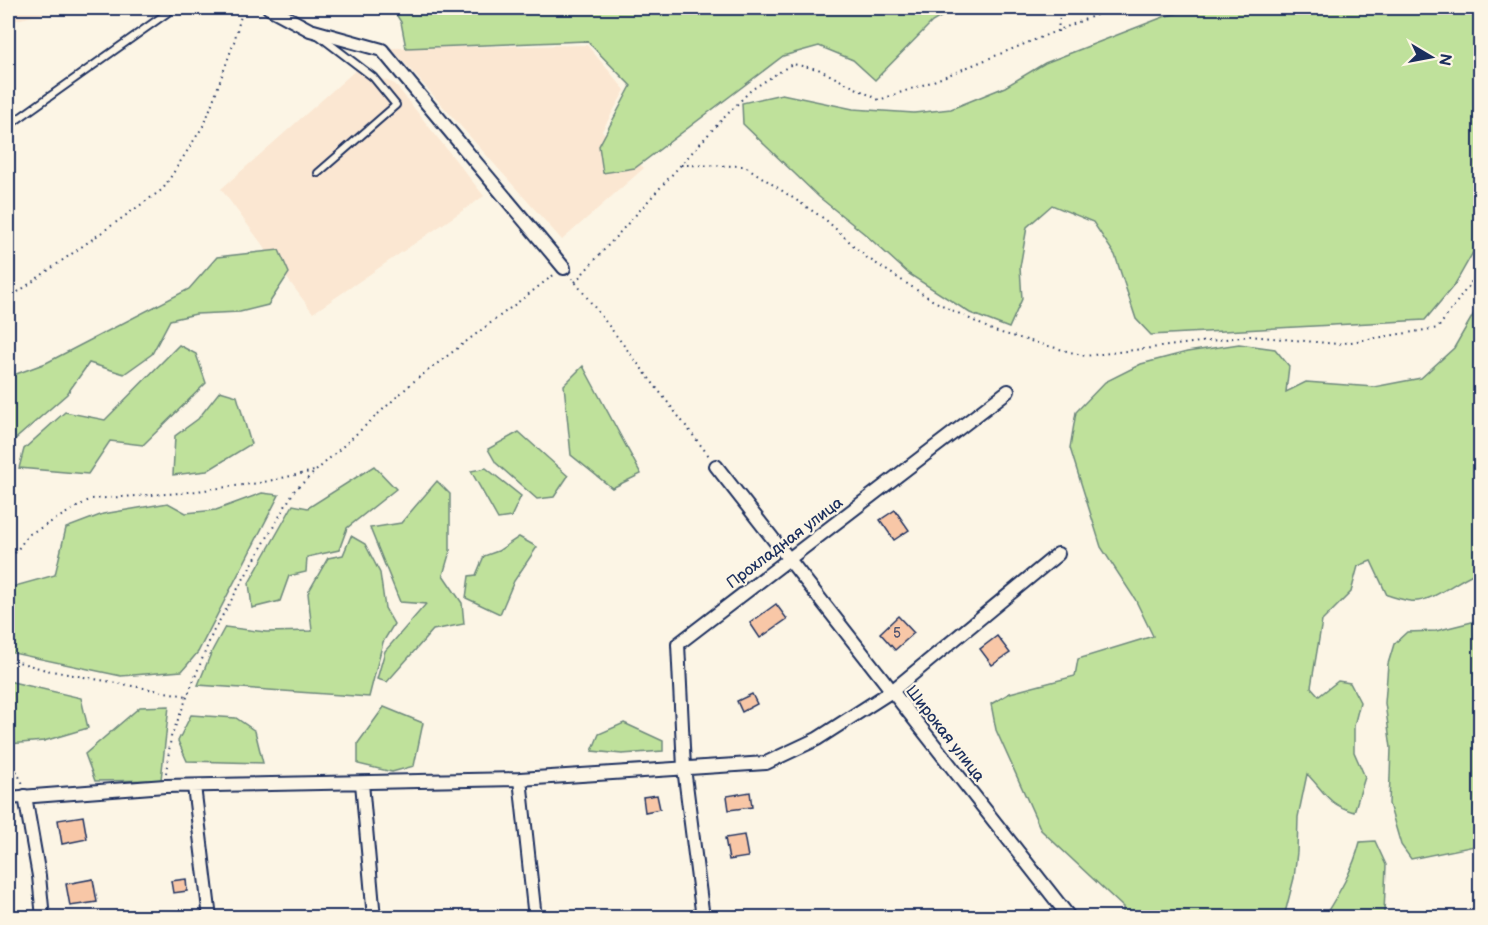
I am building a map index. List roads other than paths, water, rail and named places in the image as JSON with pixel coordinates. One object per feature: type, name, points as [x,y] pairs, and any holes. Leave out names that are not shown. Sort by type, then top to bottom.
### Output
[{"type":"street","points":[[269,8],[310,30],[382,50],[564,268]]},
{"type":"street","name":"Прохладная улица","points":[[684,768],[678,644],[1008,391]]},
{"type":"street","points":[[716,466],[891,691],[1058,554]]},
{"type":"street","name":"Широкая улица","points":[[8,798],[165,786],[520,780],[766,763],[817,739],[891,691],[1070,918]]},
{"type":"street","points":[[684,768],[703,918]]},
{"type":"street","points":[[520,780],[535,918]]},
{"type":"street","points":[[362,783],[374,918]]},
{"type":"street","points":[[195,786],[210,918]]},
{"type":"street","points":[[25,796],[39,876],[43,918]]},
{"type":"lane","points":[[8,126],[174,8]]},
{"type":"lane","points":[[310,30],[373,77],[396,105],[318,173]]}]
